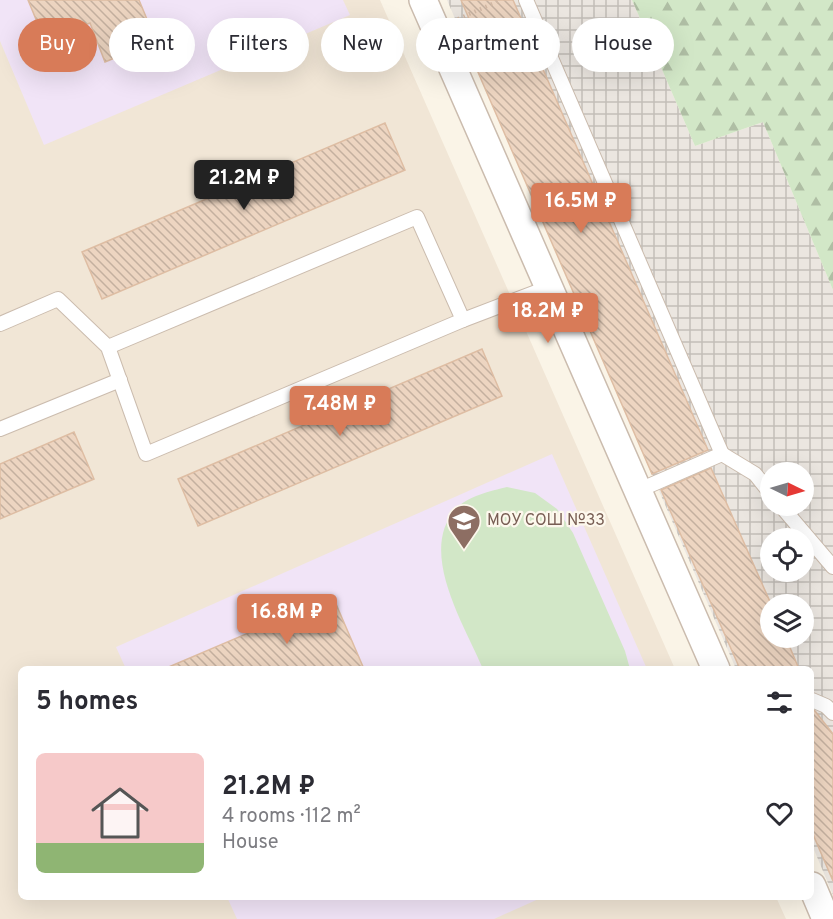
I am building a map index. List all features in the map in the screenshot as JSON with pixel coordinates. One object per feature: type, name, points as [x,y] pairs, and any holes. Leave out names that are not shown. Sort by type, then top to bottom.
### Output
[{"type":"street","points":[[423,0],[430,18]]},
{"type":"street","points":[[454,72],[715,666]]},
{"type":"street","points":[[814,891],[826,919]]},
{"type":"lane","points":[[526,0],[722,454],[755,474],[760,480]]},
{"type":"lane","points":[[108,347],[417,217],[463,320]]},
{"type":"lane","points":[[0,324],[58,299],[108,347],[146,454],[463,320],[547,288]]},
{"type":"lane","points":[[0,429],[120,380]]},
{"type":"lane","points":[[637,491],[722,454]]},
{"type":"lane","points":[[790,516],[833,567]]},
{"type":"lane","points":[[814,701],[826,706],[833,713]]},
{"type":"path","points":[[460,18],[501,0]]},
{"type":"shaded area","points":[[0,0],[380,0],[388,18],[321,18],[321,72],[404,72],[404,54],[674,666],[18,666],[18,900],[777,900],[786,919],[0,919]]},
{"type":"shaded area","points":[[0,0],[343,0],[350,15],[343,18],[321,18],[321,27],[309,32],[309,18],[207,18],[207,72],[216,72],[44,145],[0,41]]},
{"type":"shaded area","points":[[447,0],[632,0],[640,18],[572,18],[572,72],[663,72],[695,146],[763,122],[833,290],[833,895],[814,850],[814,666],[735,666],[478,72],[560,72],[560,18],[455,18]]},
{"type":"shaded area","name":"МОУ СОШ №33","points":[[552,454],[646,666],[125,666],[116,647]]},
{"type":"shaded area","points":[[228,900],[536,900],[494,919],[237,919]]},
{"type":"green space","points":[[632,0],[833,0],[833,290],[763,122],[695,146],[663,72],[674,72],[674,18],[640,18]]},
{"type":"green space","points":[[507,487],[535,493],[557,509],[573,533],[625,651],[629,666],[482,666],[448,589],[441,546],[445,526],[456,509],[466,501]]},
{"type":"building","points":[[28,0],[139,0],[146,18],[109,18],[109,60],[105,62],[97,41],[97,18],[35,18]]},
{"type":"building","points":[[461,0],[513,0],[521,18],[469,18]]},
{"type":"building","points":[[478,72],[544,72],[708,450],[652,474]]},
{"type":"building","points":[[385,123],[405,170],[102,299],[82,252]]},
{"type":"building","points":[[482,349],[502,396],[198,526],[178,479]]},
{"type":"building","points":[[74,432],[94,479],[0,519],[0,464]]},
{"type":"building","points":[[711,468],[767,594],[760,594],[760,648],[790,648],[798,666],[739,666],[661,490]]},
{"type":"building","points":[[333,597],[363,666],[171,666]]},
{"type":"building","points":[[814,711],[833,734],[833,881],[814,837]]},
{"type":"place","name":"МОУ СОШ №33","points":[[464,550]]}]
